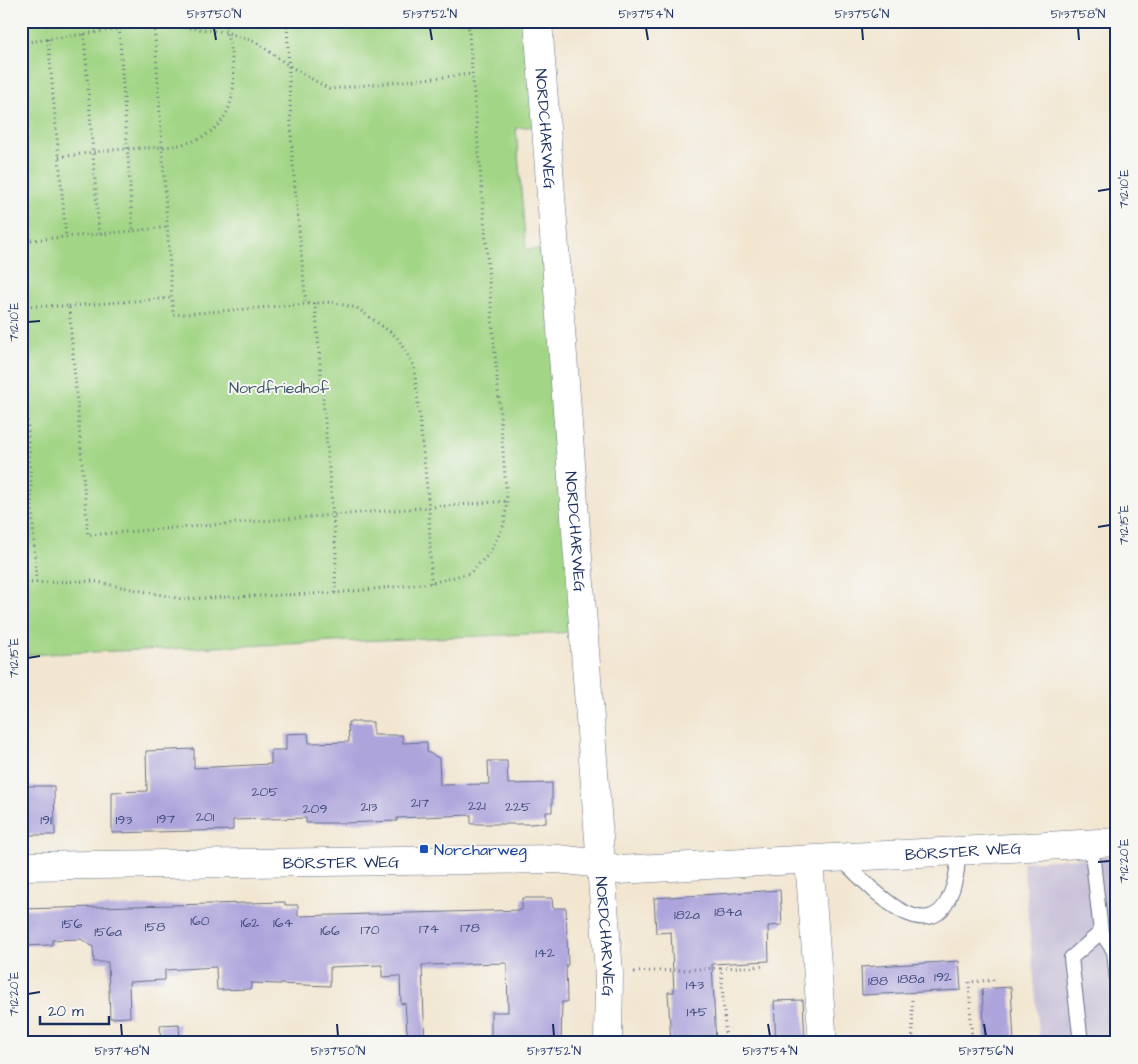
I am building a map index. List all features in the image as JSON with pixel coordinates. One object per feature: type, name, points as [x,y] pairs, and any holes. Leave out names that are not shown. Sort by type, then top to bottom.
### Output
[{"type":"street","name":"NORDCHARWEG","points":[[538,21],[609,973],[608,1043]]},
{"type":"street","name":"BÖRSTER WEG","points":[[21,866],[558,859],[600,864],[619,870],[1104,842]]},
{"type":"street","points":[[809,860],[823,1043]]},
{"type":"lane","points":[[1104,842],[1102,932],[1114,950],[1117,980]]},
{"type":"lane","points":[[841,858],[885,900],[908,916],[927,918],[944,908],[953,889],[958,871],[958,851]]},
{"type":"lane","points":[[1081,1043],[1071,958],[1102,932]]},
{"type":"path","points":[[124,21],[124,27]]},
{"type":"path","points":[[59,157],[127,148],[164,147],[198,139],[212,129],[225,115],[234,93],[234,63],[223,21]]},
{"type":"path","points":[[286,21],[292,154],[306,304]]},
{"type":"path","points":[[21,583],[36,581],[92,581],[182,599],[335,593],[431,583],[470,573],[488,555],[504,525],[508,501],[468,21]]},
{"type":"path","points":[[154,22],[164,147],[173,315],[331,302],[357,308],[377,320],[397,337],[414,366],[429,507],[431,583]]},
{"type":"path","points":[[21,43],[154,22],[226,32],[256,42],[288,65],[329,89],[472,74]]},
{"type":"path","points":[[119,28],[133,231]]},
{"type":"path","points":[[84,34],[98,234]]},
{"type":"path","points":[[48,39],[66,237]]},
{"type":"path","points":[[21,241],[168,227]]},
{"type":"path","points":[[22,306],[69,306],[172,298]]},
{"type":"path","points":[[21,301],[36,581]]},
{"type":"path","points":[[315,303],[336,554],[335,593]]},
{"type":"path","points":[[69,306],[88,535],[508,501]]},
{"type":"path","points":[[609,973],[765,966]]},
{"type":"path","points":[[721,968],[726,1043]]},
{"type":"path","points":[[971,1041],[969,982],[993,980],[994,984]]},
{"type":"path","points":[[912,1000],[914,1042]]},
{"type":"path","points":[[910,1043],[971,1041],[982,1038]]},
{"type":"shaded area","points":[[1117,856],[1117,1043],[1040,1043],[1023,862]]},
{"type":"green space","name":"Nordfriedhof","points":[[21,21],[530,21],[538,126],[516,128],[526,250],[548,248],[576,632],[21,655]]},
{"type":"building","points":[[348,722],[373,722],[373,735],[402,735],[403,743],[427,742],[427,752],[439,758],[440,785],[489,784],[488,761],[507,761],[508,784],[552,783],[552,812],[546,812],[546,823],[528,824],[471,824],[471,815],[397,818],[397,821],[343,823],[306,823],[306,818],[233,820],[233,830],[112,833],[112,792],[147,791],[146,751],[194,749],[194,768],[271,764],[271,750],[286,750],[286,734],[308,733],[309,743],[349,742]]},
{"type":"building","points":[[21,786],[54,786],[55,835],[21,835]]},
{"type":"building","points":[[780,890],[782,925],[768,926],[769,961],[712,964],[716,1043],[671,1043],[668,992],[674,992],[671,932],[656,933],[654,898]]},
{"type":"building","points":[[522,898],[552,898],[553,908],[566,908],[567,1002],[562,1002],[561,1043],[491,1043],[491,1012],[508,1012],[507,963],[422,965],[425,1043],[408,1043],[405,1003],[401,1004],[400,976],[382,977],[382,965],[330,967],[330,986],[251,983],[251,989],[217,990],[216,967],[165,970],[165,980],[129,982],[130,1017],[110,1018],[108,962],[94,962],[93,947],[81,939],[52,940],[52,945],[21,946],[21,909],[285,902],[285,905],[298,905],[298,916],[522,910]]},
{"type":"building","points":[[959,961],[961,990],[862,995],[861,967]]},
{"type":"building","points":[[1011,987],[1014,1043],[985,1043],[982,989]]},
{"type":"building","points":[[803,1000],[805,1043],[776,1043],[774,1001]]},
{"type":"building","points":[[179,1024],[180,1043],[161,1043],[160,1025]]},
{"type":"place","name":"Norcharweg","points":[[424,849]]}]
